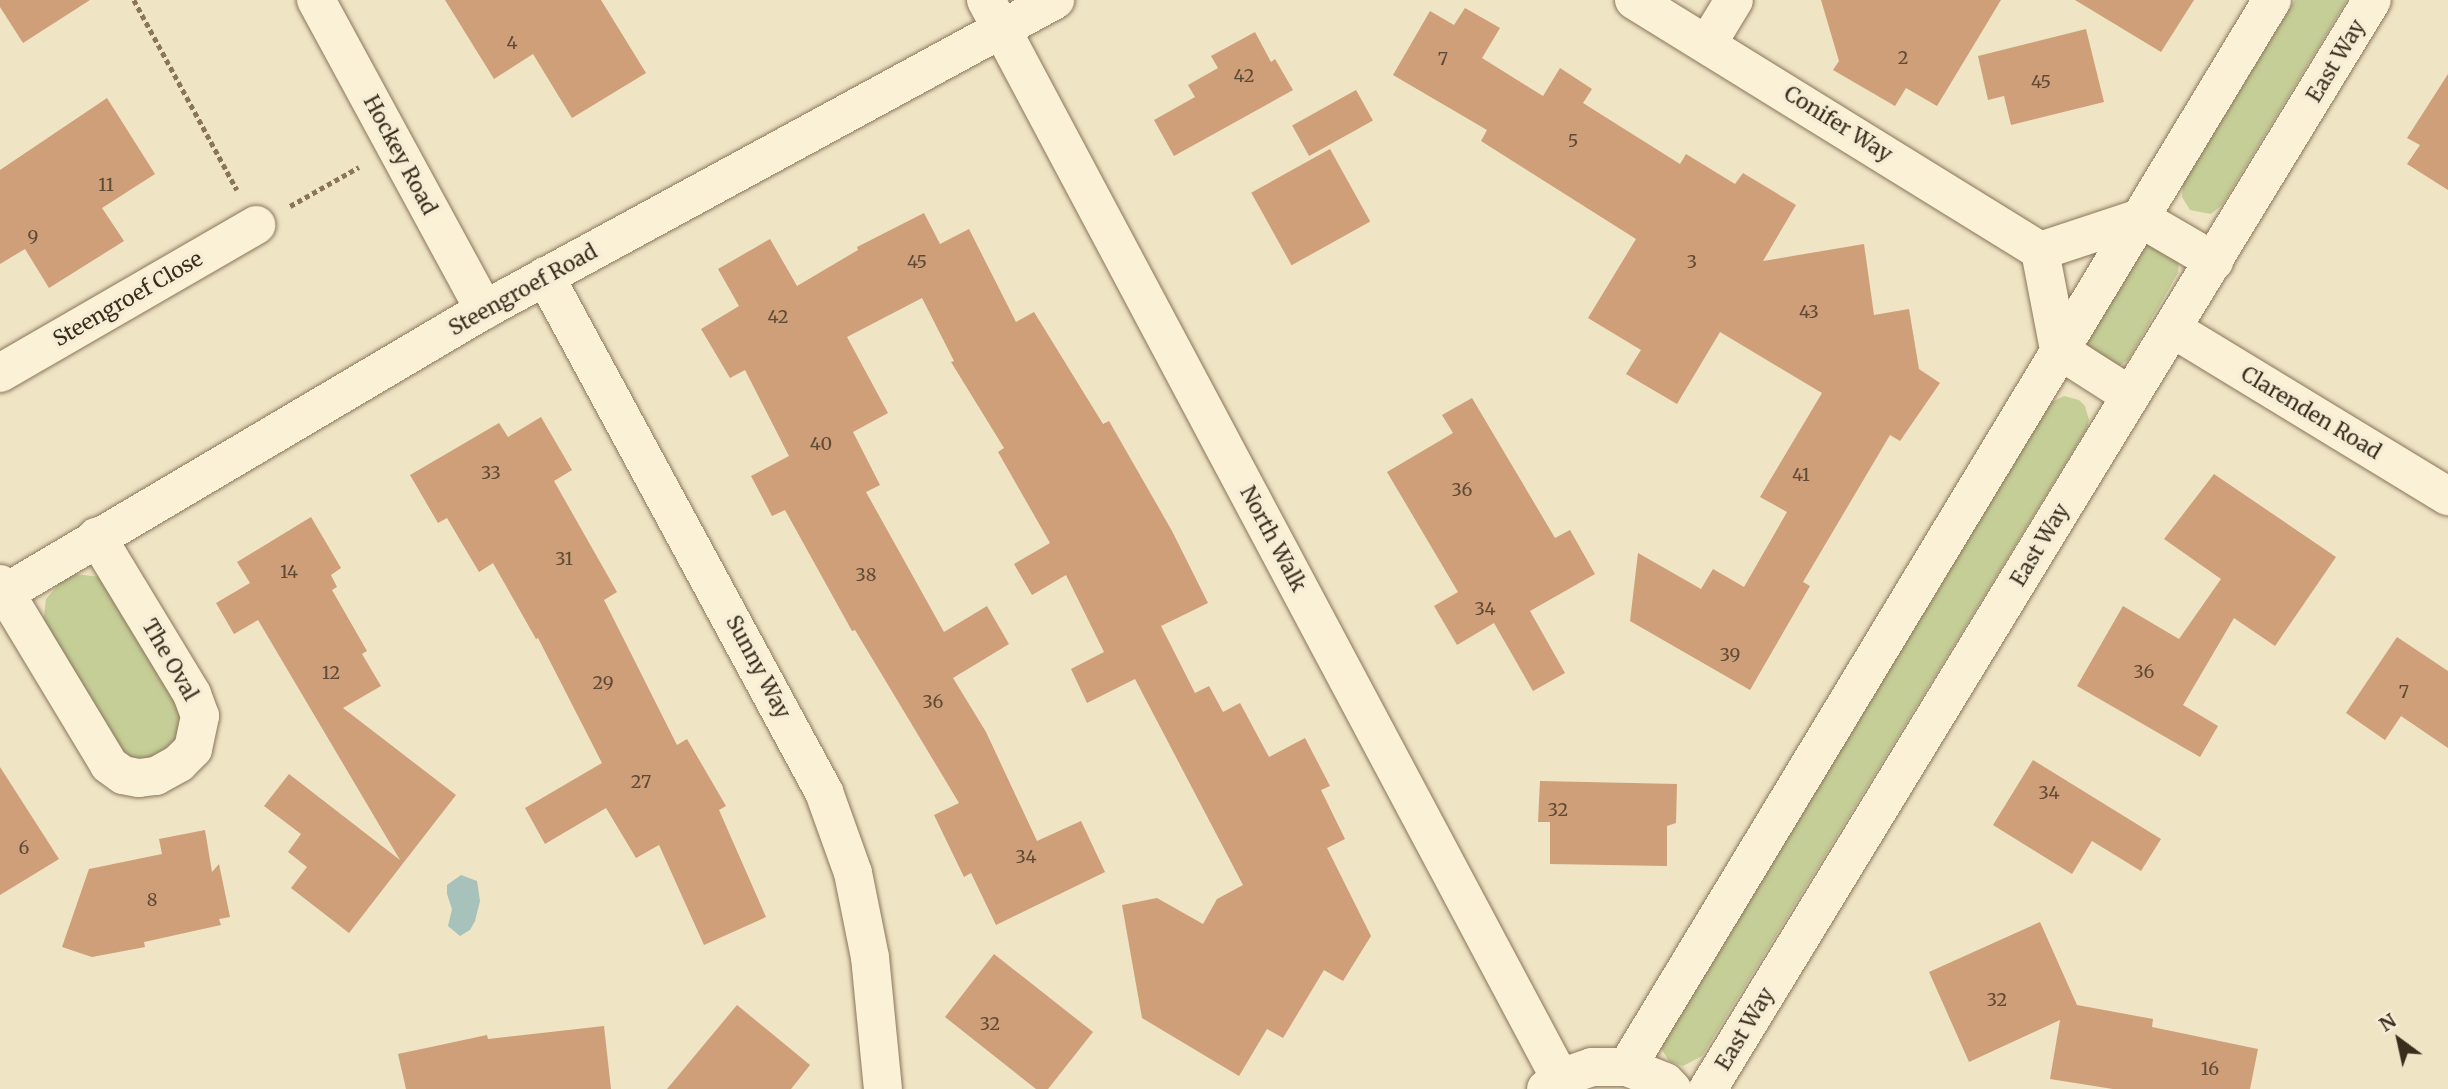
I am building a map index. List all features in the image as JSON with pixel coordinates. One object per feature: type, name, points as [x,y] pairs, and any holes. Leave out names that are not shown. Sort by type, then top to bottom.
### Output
[{"type":"street","name":"Hockey Road","points":[[317,0],[484,310]]},
{"type":"street","name":"Steengroef Road","points":[[2,591],[993,14],[1055,0]]},
{"type":"street","name":"Conifer Way","points":[[1634,0],[1708,43],[2040,251]]},
{"type":"street","points":[[1708,43],[1734,0]]},
{"type":"street","points":[[1627,1067],[2272,0]]},
{"type":"street","name":"East Way","points":[[1708,1089],[2372,0]]},
{"type":"street","name":"North Walk","points":[[993,14],[1553,1084]]},
{"type":"street","points":[[2131,396],[2059,349],[2040,251],[2140,218],[2214,261]]},
{"type":"street","name":"Steengroef Close","points":[[0,373],[257,225]]},
{"type":"street","name":"Sunny Way","points":[[545,276],[824,792],[853,873],[870,957],[883,1089]]},
{"type":"street","name":"Clarenden Road","points":[[2173,329],[2448,496]]},
{"type":"street","name":"The Oval","points":[[2,591],[109,765],[123,775],[139,778],[156,776],[179,763],[193,749],[200,716],[192,694],[97,537]]},
{"type":"street","points":[[1553,1084],[1592,1067],[1627,1067],[1665,1082],[1672,1089]]},
{"type":"path","points":[[134,0],[257,225],[395,146]]},
{"type":"green space","points":[[2295,0],[2347,0],[2222,205],[2211,214],[2190,210],[2182,197],[2183,183]]},
{"type":"green space","points":[[2148,244],[2179,258],[2178,273],[2128,360],[2116,368],[2087,351],[2088,337],[2141,248]]},
{"type":"green space","points":[[2064,396],[2079,400],[2085,406],[2089,420],[2087,428],[1702,1056],[1683,1066],[1669,1061],[1661,1048],[1661,1041],[2050,403]]},
{"type":"green space","points":[[75,574],[101,577],[112,583],[187,726],[161,759],[132,759],[120,752],[43,624],[46,599],[63,579]]},
{"type":"water","points":[[461,875],[477,881],[480,901],[470,930],[460,936],[448,926],[452,909],[447,885]]},
{"type":"building","points":[[0,0],[90,0],[23,43],[0,7]]},
{"type":"building","points":[[445,0],[601,0],[646,73],[572,118],[533,54],[494,79]]},
{"type":"building","points":[[1821,0],[2001,0],[1937,106],[1906,88],[1895,106],[1833,70],[1839,61]]},
{"type":"building","points":[[2075,0],[2194,0],[2161,52]]},
{"type":"building","points":[[1465,8],[1500,28],[1482,58],[1543,96],[1560,68],[1592,89],[1583,103],[1680,164],[1686,154],[1735,184],[1743,173],[1796,205],[1763,261],[1864,244],[1874,315],[1909,309],[1919,369],[1940,383],[1900,441],[1890,435],[1803,582],[1810,586],[1750,690],[1630,621],[1638,553],[1701,589],[1713,569],[1744,587],[1787,512],[1760,497],[1822,393],[1720,332],[1677,404],[1626,374],[1641,350],[1588,318],[1636,239],[1481,141],[1487,130],[1393,75],[1430,11],[1454,25]]},
{"type":"building","points":[[2086,29],[2104,102],[2011,125],[2004,96],[1988,100],[1978,56]]},
{"type":"building","points":[[1255,32],[1271,62],[1275,59],[1293,90],[1174,156],[1154,120],[1195,97],[1188,85],[1218,68],[1211,56]]},
{"type":"building","points":[[2448,74],[2448,190],[2407,164],[2420,145],[2407,138]]},
{"type":"building","points":[[1356,90],[1373,121],[1309,156],[1292,125]]},
{"type":"building","points":[[107,98],[155,174],[102,208],[124,241],[49,288],[25,249],[0,264],[0,170]]},
{"type":"building","points":[[1330,149],[1370,222],[1292,265],[1251,193]]},
{"type":"building","points":[[924,213],[940,244],[969,229],[1016,322],[1034,312],[1103,424],[1109,421],[1172,531],[1208,603],[1161,626],[1195,693],[1209,686],[1223,712],[1240,703],[1269,757],[1305,738],[1330,786],[1321,790],[1345,839],[1327,848],[1371,936],[1343,981],[1324,970],[1283,1038],[1267,1029],[1239,1076],[1142,1018],[1122,905],[1157,898],[1203,924],[1217,899],[1243,885],[1135,679],[1087,703],[1071,669],[1104,652],[1066,575],[1032,595],[1014,564],[1050,543],[998,452],[1004,448],[951,362],[954,361],[922,298],[847,337],[888,413],[853,432],[880,485],[866,492],[944,632],[987,606],[1009,644],[953,678],[986,732],[1037,841],[1081,821],[1105,872],[996,925],[971,873],[964,877],[934,815],[959,803],[855,630],[852,631],[785,510],[772,516],[751,476],[789,456],[745,370],[730,378],[701,329],[739,306],[718,269],[770,239],[797,286],[858,250],[857,247]]},
{"type":"building","points":[[1472,398],[1555,538],[1570,530],[1595,574],[1530,611],[1565,673],[1533,691],[1494,623],[1457,645],[1434,606],[1458,592],[1387,472],[1453,433],[1442,415]]},
{"type":"building","points":[[541,417],[572,470],[554,481],[617,592],[604,600],[677,745],[687,739],[726,806],[719,810],[766,917],[704,945],[659,845],[636,858],[606,808],[545,844],[525,808],[602,763],[538,638],[536,639],[493,563],[479,572],[447,518],[438,523],[410,475],[499,423],[508,437]]},
{"type":"building","points":[[2214,474],[2336,557],[2275,646],[2234,618],[2183,705],[2218,726],[2200,757],[2077,686],[2123,606],[2179,639],[2221,579],[2164,539]]},
{"type":"building","points":[[311,517],[341,568],[331,575],[337,587],[332,590],[367,651],[362,654],[381,686],[343,708],[456,795],[349,933],[291,888],[307,867],[288,852],[301,834],[264,806],[289,774],[400,860],[258,620],[234,634],[216,603],[250,583],[237,562]]},
{"type":"building","points":[[2397,637],[2448,671],[2448,748],[2401,716],[2385,740],[2346,713]]},
{"type":"building","points":[[2033,760],[2161,839],[2141,871],[2092,841],[2072,874],[1993,825]]},
{"type":"building","points":[[0,767],[59,859],[0,895]]},
{"type":"building","points":[[1540,781],[1677,784],[1676,823],[1667,826],[1667,866],[1550,864],[1550,822],[1538,822]]},
{"type":"building","points":[[205,830],[212,872],[219,864],[230,917],[219,919],[221,925],[144,942],[145,947],[92,957],[62,947],[89,869],[162,854],[159,839]]},
{"type":"building","points":[[2040,922],[2077,1005],[2153,1019],[2152,1027],[2258,1049],[2250,1089],[2113,1089],[2050,1079],[2060,1020],[1969,1062],[1929,972]]},
{"type":"building","points":[[994,954],[1093,1032],[1048,1089],[1036,1089],[945,1017]]},
{"type":"building","points":[[737,1005],[810,1065],[791,1089],[667,1089]]},
{"type":"building","points":[[604,1026],[611,1089],[406,1089],[398,1054],[487,1035],[488,1039]]}]
